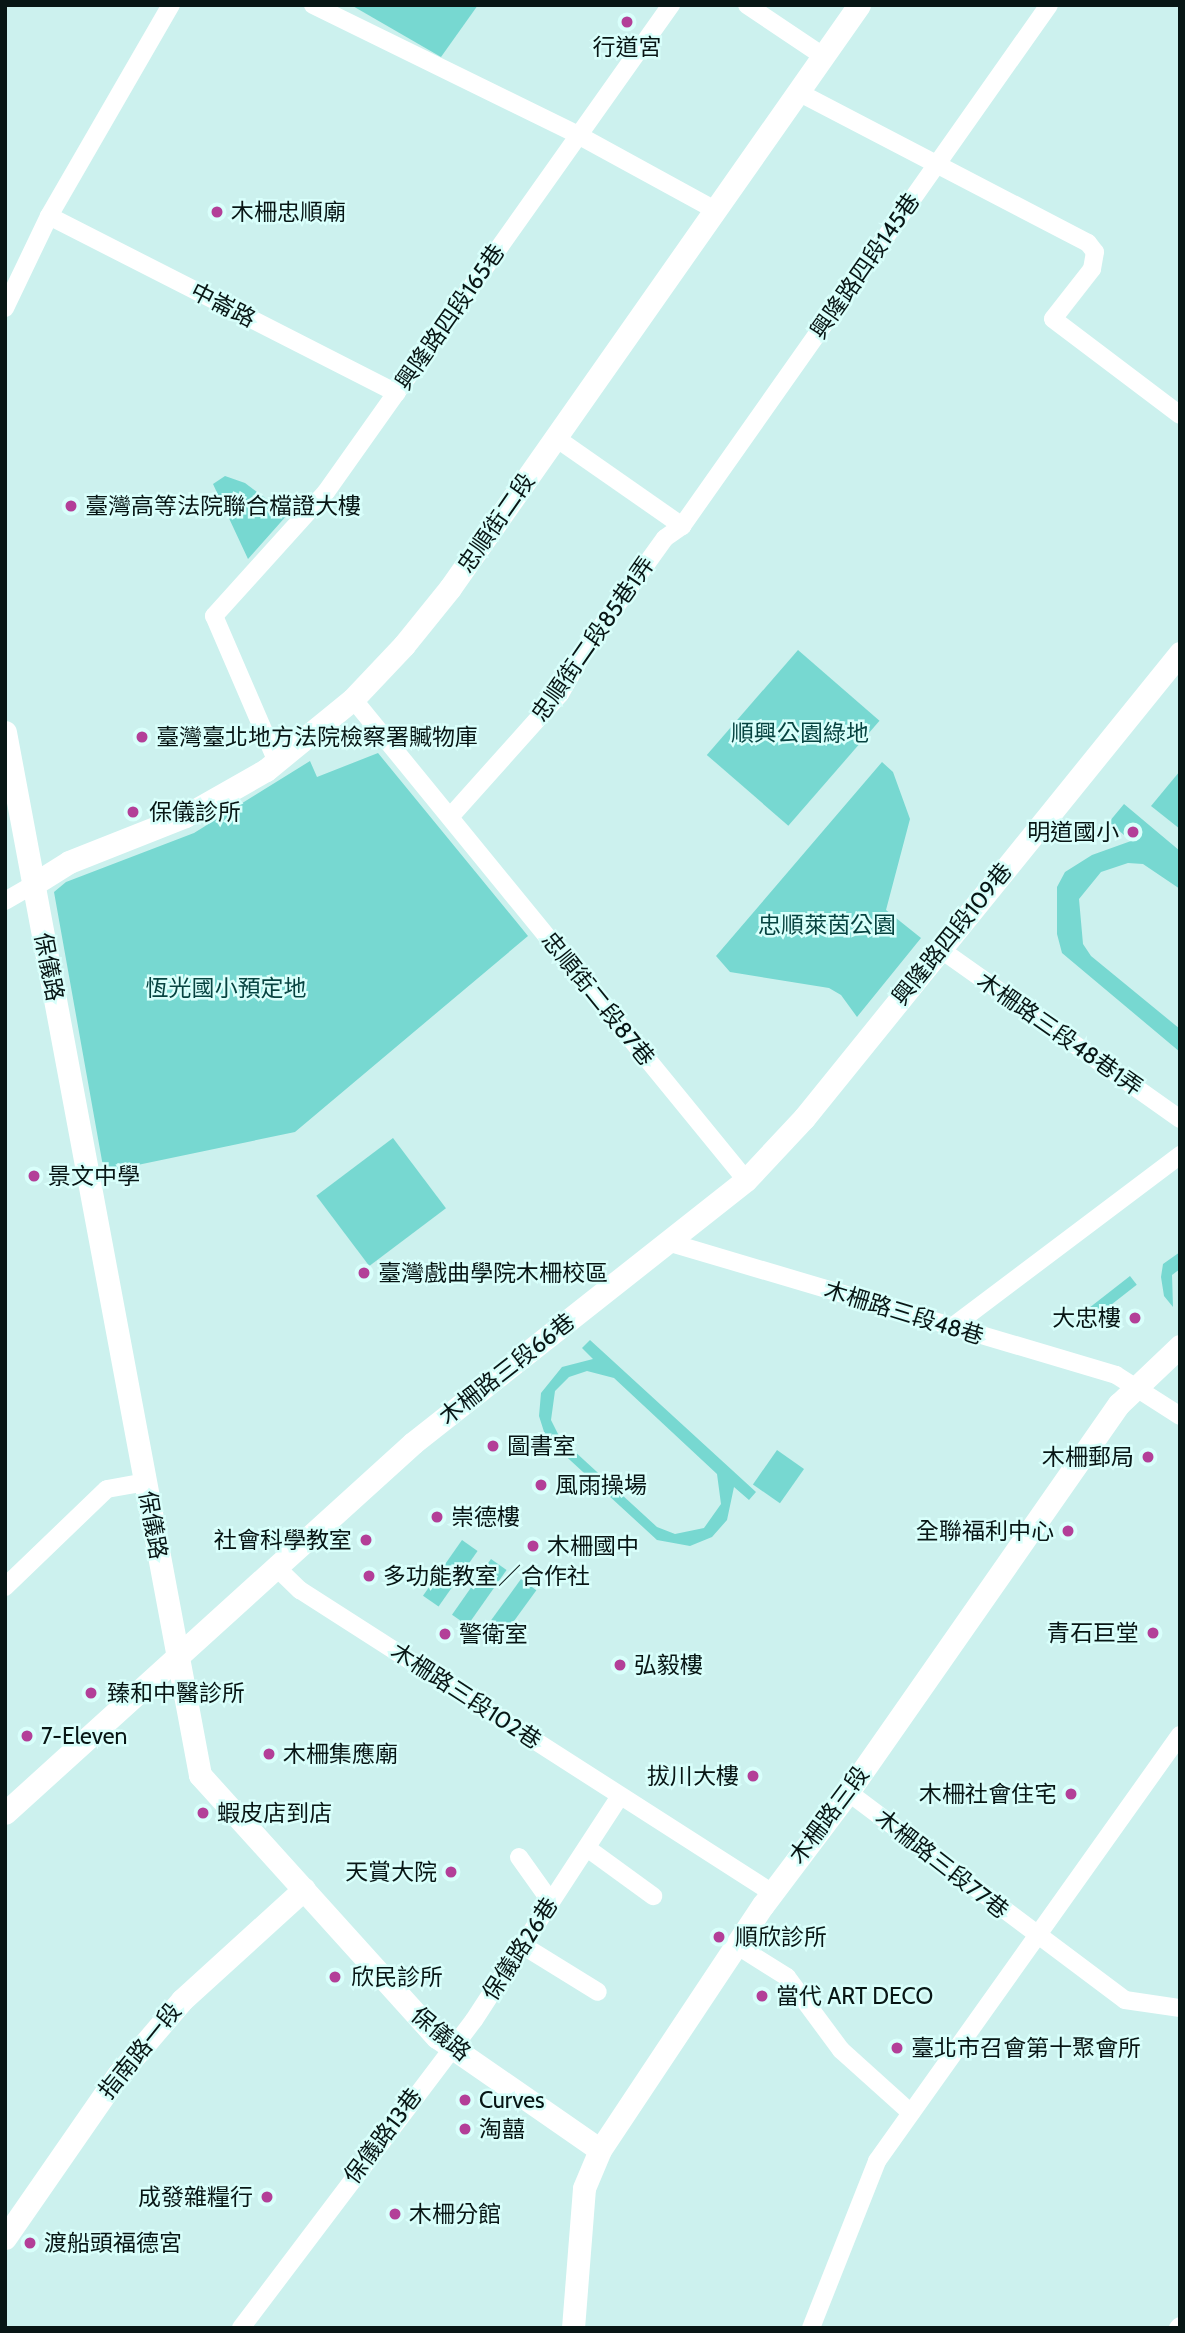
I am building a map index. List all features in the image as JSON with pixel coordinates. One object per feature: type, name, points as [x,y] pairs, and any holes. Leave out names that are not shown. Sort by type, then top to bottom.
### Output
[{"type":"street","points":[[5,308],[49,216],[171,5]]},
{"type":"street","points":[[313,5],[578,135],[715,210]]},
{"type":"street","name":"興隆路四段165巷","points":[[277,762],[214,616],[326,492],[671,5]]},
{"type":"street","points":[[747,5],[823,56]]},
{"type":"street","name":"忠順街二段","points":[[5,901],[69,862],[185,816],[277,762],[354,699],[450,589],[859,5]]},
{"type":"street","name":"興隆路四段145巷","points":[[681,526],[1049,5]]},
{"type":"street","points":[[798,92],[1088,243],[1095,252],[1092,270],[1053,319],[1180,415]]},
{"type":"street","name":"中崙路","points":[[49,216],[397,393]]},
{"type":"street","points":[[555,438],[681,526]]},
{"type":"street","name":"忠順街二段85巷1弄","points":[[450,817],[560,694],[586,648],[657,549],[681,526]]},
{"type":"street","name":"興隆路四段109巷","points":[[746,1180],[804,1118],[1180,653]]},
{"type":"street","name":"忠順街二段87巷","points":[[354,699],[746,1180]]},
{"type":"street","name":"保儀路","points":[[5,732],[200,1775],[452,2049],[600,2150]]},
{"type":"street","name":"木柵路三段48巷1弄","points":[[940,949],[1180,1119]]},
{"type":"street","points":[[952,1327],[1180,1156]]},
{"type":"street","name":"木柵路三段66巷","points":[[277,1569],[342,1504],[413,1444],[671,1243],[746,1180]]},
{"type":"street","name":"木柵路三段48巷","points":[[671,1243],[1136,1384],[1180,1416]]},
{"type":"street","name":"木柵路三段","points":[[573,2328],[584,2188],[600,2150],[771,1892],[848,1791],[1136,1384],[1180,1346]]},
{"type":"street","points":[[6,1586],[107,1489],[145,1482]]},
{"type":"street","points":[[5,1813],[277,1569]]},
{"type":"street","name":"木柵路三段102巷","points":[[277,1569],[300,1590],[771,1892]]},
{"type":"street","points":[[811,2328],[877,2161],[1180,1735]]},
{"type":"street","name":"木柵路三段77巷","points":[[848,1791],[1036,1937],[1125,2000],[1180,2008]]},
{"type":"street","name":"保儀路26巷","points":[[452,2049],[620,1796]]},
{"type":"street","points":[[587,1848],[653,1896]]},
{"type":"street","points":[[519,1857],[551,1902]]},
{"type":"street","name":"指南路一段","points":[[5,2238],[118,2075],[182,2000],[304,1889]]},
{"type":"street","points":[[522,1945],[598,1992]]},
{"type":"street","points":[[736,1945],[787,1977],[841,2050],[911,2113]]},
{"type":"street","name":"保儀路13巷","points":[[241,2328],[452,2049]]},
{"type":"green space","points":[[351,5],[478,5],[441,57]]},
{"type":"green space","points":[[225,476],[245,483],[276,506],[296,505],[248,559],[213,484]]},
{"type":"green space","name":"順興公園綠地","points":[[798,650],[880,721],[788,826],[707,755]]},
{"type":"green space","name":"恆光國小預定地","points":[[378,753],[528,936],[295,1132],[104,1172],[54,892],[66,882],[194,833],[310,761],[317,777]]},
{"type":"green space","name":"忠順萊茵公園","points":[[882,762],[893,772],[910,819],[886,910],[921,938],[857,1017],[841,995],[829,988],[730,972],[716,956]]},
{"type":"green space","points":[[1180,771],[1180,829],[1151,806]]},
{"type":"green space","points":[[1124,804],[1180,851],[1180,889],[1143,864],[1128,863],[1101,872],[1079,899],[1083,944],[1091,956],[1180,1029],[1180,1052],[1062,953],[1057,934],[1057,887],[1065,872],[1092,855],[1131,841],[1109,822]]},
{"type":"green space","points":[[393,1138],[446,1208],[369,1266],[316,1196]]},
{"type":"green space","points":[[1180,1252],[1180,1269],[1172,1275],[1173,1307],[1164,1296],[1161,1277],[1163,1264]]},
{"type":"green space","points":[[1130,1276],[1137,1285],[1096,1317],[1089,1308]]},
{"type":"green space","points":[[590,1340],[756,1492],[749,1500],[734,1487],[727,1520],[712,1537],[690,1546],[657,1540],[546,1438],[539,1416],[541,1393],[562,1367],[593,1359],[582,1348]],"holes":[[[587,1371],[614,1378],[717,1474],[721,1504],[704,1528],[675,1534],[657,1527],[560,1438],[551,1420],[555,1391],[569,1377]]]},
{"type":"green space","points":[[777,1450],[804,1469],[780,1503],[753,1484]]},
{"type":"green space","points":[[462,1540],[478,1551],[439,1607],[423,1596]]},
{"type":"green space","points":[[491,1559],[507,1570],[468,1626],[452,1615]]},
{"type":"green space","points":[[521,1579],[536,1590],[496,1645],[481,1634]]},
{"type":"place","name":"行道宮","points":[[627,22]]},
{"type":"place","name":"木柵忠順廟","points":[[217,212]]},
{"type":"place","name":"臺灣高等法院聯合檔證大樓","points":[[71,506]]},
{"type":"place","name":"臺灣臺北地方法院檢察署贓物庫","points":[[142,737]]},
{"type":"place","name":"保儀診所","points":[[133,812]]},
{"type":"place","name":"明道國小","points":[[1133,832]]},
{"type":"place","name":"景文中學","points":[[34,1176]]},
{"type":"place","name":"臺灣戲曲學院木柵校區","points":[[364,1273]]},
{"type":"place","name":"大忠樓","points":[[1135,1318]]},
{"type":"place","name":"圖書室","points":[[493,1446]]},
{"type":"place","name":"木柵郵局","points":[[1148,1457]]},
{"type":"place","name":"風雨操場","points":[[541,1485]]},
{"type":"place","name":"崇德樓","points":[[437,1517]]},
{"type":"place","name":"全聯福利中心","points":[[1068,1531]]},
{"type":"place","name":"社會科學教室","points":[[366,1540]]},
{"type":"place","name":"木柵國中","points":[[533,1546]]},
{"type":"place","name":"多功能教室／合作社","points":[[369,1576]]},
{"type":"place","name":"青石巨堂","points":[[1153,1633]]},
{"type":"place","name":"警衛室","points":[[445,1634]]},
{"type":"place","name":"弘毅樓","points":[[620,1665]]},
{"type":"place","name":"臻和中醫診所","points":[[91,1693]]},
{"type":"place","name":"7-Eleven","points":[[27,1736]]},
{"type":"place","name":"木柵集應廟","points":[[269,1754]]},
{"type":"place","name":"拔川大樓","points":[[753,1776]]},
{"type":"place","name":"木柵社會住宅","points":[[1071,1794]]},
{"type":"place","name":"蝦皮店到店","points":[[203,1813]]},
{"type":"place","name":"天賞大院","points":[[451,1872]]},
{"type":"place","name":"順欣診所","points":[[719,1937]]},
{"type":"place","name":"欣民診所","points":[[335,1977]]},
{"type":"place","name":"當代 ART DECO","points":[[762,1996]]},
{"type":"place","name":"臺北市召會第十聚會所","points":[[897,2048]]},
{"type":"place","name":"Curves","points":[[465,2100]]},
{"type":"place","name":"淘囍","points":[[465,2129]]},
{"type":"place","name":"成發雜糧行","points":[[267,2197]]},
{"type":"place","name":"木柵分館","points":[[395,2214]]},
{"type":"place","name":"渡船頭福德宮","points":[[30,2243]]}]
